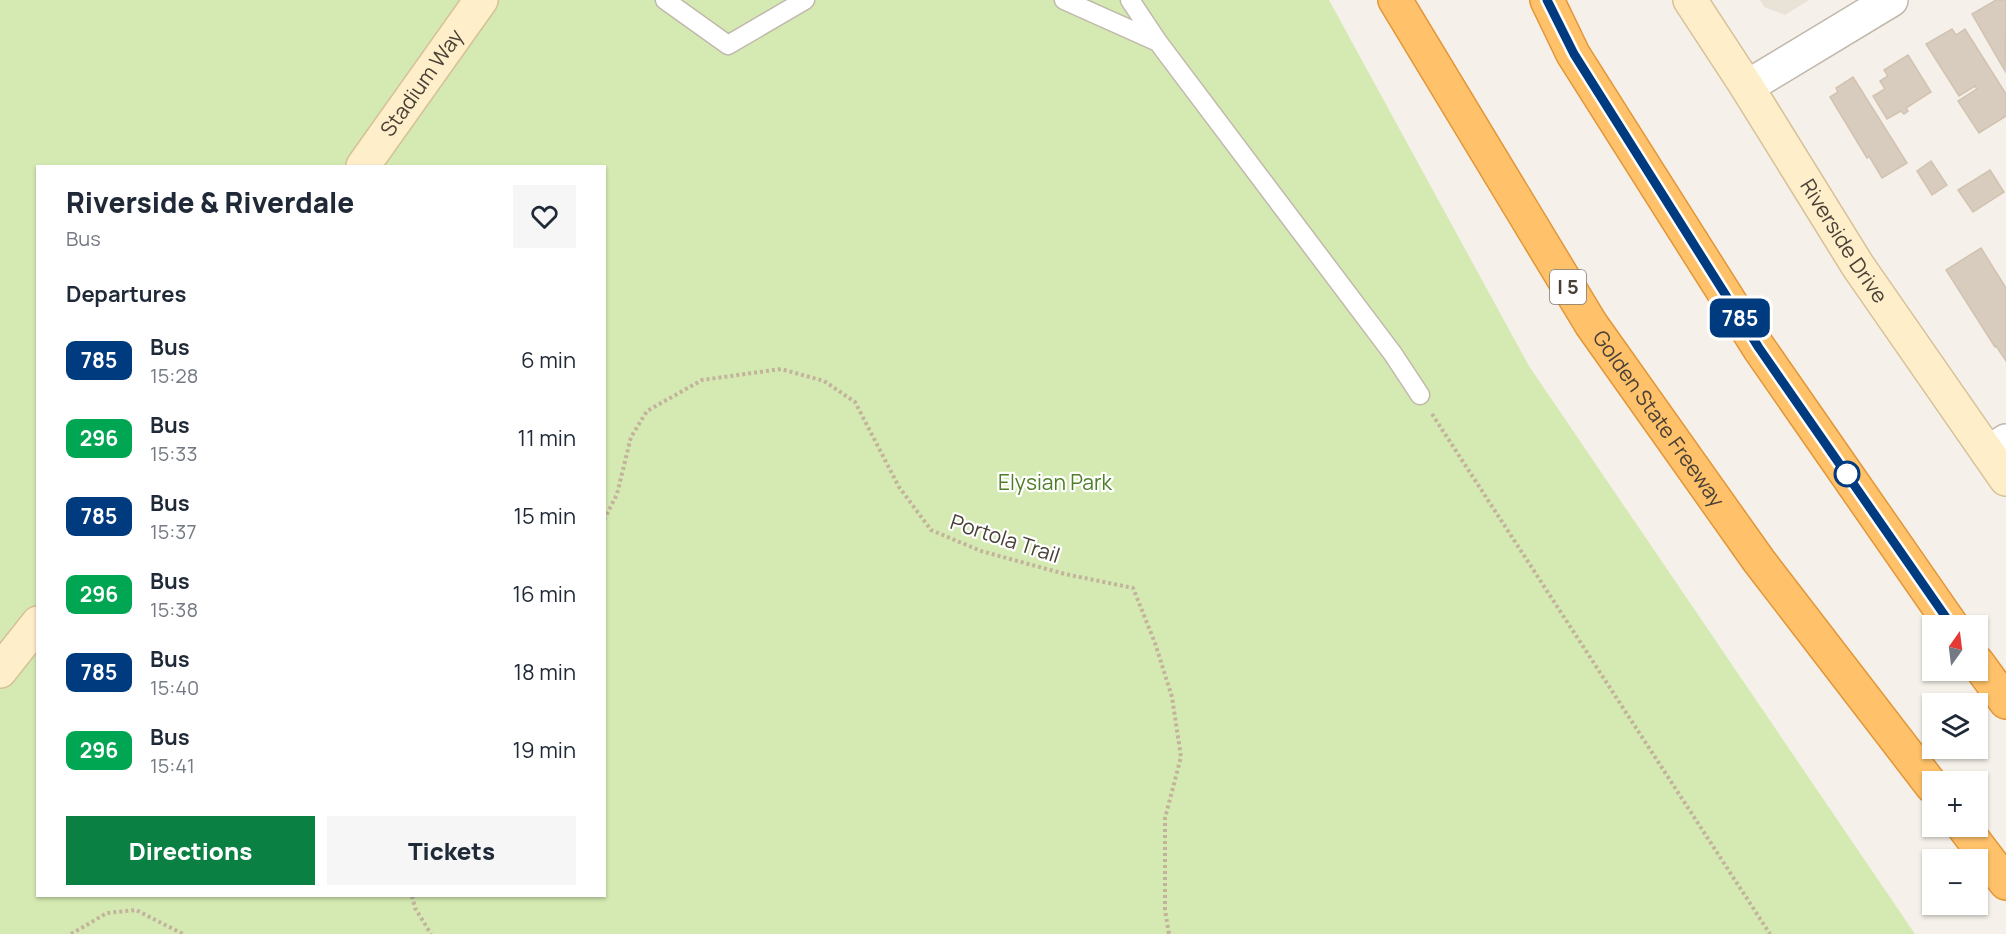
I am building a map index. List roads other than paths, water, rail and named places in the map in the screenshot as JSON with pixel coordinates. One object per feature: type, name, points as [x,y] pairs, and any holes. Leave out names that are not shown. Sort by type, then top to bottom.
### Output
[{"type":"highway","name":"Golden State Freeway","points":[[1395,0],[1591,324],[1760,561],[1922,773]]},
{"type":"highway","points":[[1547,0],[1574,54],[1759,348],[1944,615]]},
{"type":"highway","points":[[1988,677],[2006,702]]},
{"type":"highway","points":[[1971,837],[2006,883]]},
{"type":"main road","name":"Stadium Way","points":[[364,165],[482,0]]},
{"type":"main road","name":"Riverside Drive","points":[[1690,0],[1858,266],[1997,447],[2006,479]]},
{"type":"main road","points":[[0,671],[36,626]]},
{"type":"street","points":[[1747,87],[1891,0]]},
{"type":"lane","points":[[664,0],[728,45],[805,0]]},
{"type":"lane","points":[[1064,0],[1158,42]]},
{"type":"lane","points":[[1130,0],[1158,42],[1393,354],[1420,395]]},
{"type":"park label","name":"Elysian Park","points":[[1055,483]]}]
